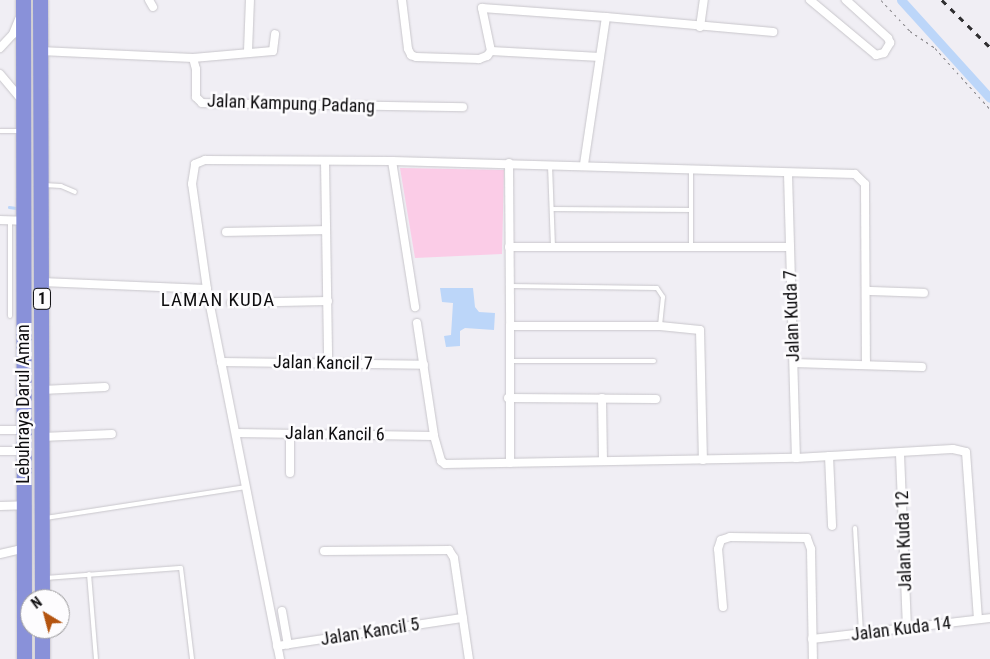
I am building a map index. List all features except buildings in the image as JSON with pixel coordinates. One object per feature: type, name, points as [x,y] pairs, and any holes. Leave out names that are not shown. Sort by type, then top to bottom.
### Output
[{"type":"highway","name":"Lebuhraya Darul Aman","points":[[40,0],[42,589]]},
{"type":"highway","name":"Lebuhraya Darul Aman","points":[[23,5],[23,132],[16,221],[24,430],[24,659]]},
{"type":"highway","points":[[42,639],[42,659]]},
{"type":"street","points":[[248,51],[250,0]]},
{"type":"street","points":[[402,0],[411,55],[479,59],[491,50],[600,57]]},
{"type":"street","points":[[700,27],[704,0]]},
{"type":"street","points":[[810,0],[876,55],[884,53],[890,43],[888,38],[846,0]]},
{"type":"street","points":[[491,50],[481,4],[700,27],[773,32]]},
{"type":"street","points":[[0,48],[13,34],[23,5]]},
{"type":"street","points":[[584,165],[606,17]]},
{"type":"street","points":[[40,51],[193,58],[248,51],[273,51],[275,34]]},
{"type":"street","name":"Jalan Kampung Padang","points":[[193,58],[196,97],[202,104],[463,107]]},
{"type":"street","points":[[0,74],[14,87],[23,107]]},
{"type":"street","points":[[280,659],[207,288],[192,184],[195,164],[205,160],[509,163],[861,177],[865,184],[868,291],[866,365]]},
{"type":"street","points":[[325,160],[328,363]]},
{"type":"street","points":[[392,161],[415,307]]},
{"type":"street","points":[[509,163],[510,326],[508,398],[510,463]]},
{"type":"street","name":"Jalan Kuda 7","points":[[788,174],[796,458]]},
{"type":"street","points":[[0,220],[16,221]]},
{"type":"street","points":[[226,232],[326,230]]},
{"type":"street","points":[[509,247],[790,247]]},
{"type":"street","points":[[42,282],[207,288]]},
{"type":"street","points":[[868,291],[924,293]]},
{"type":"street","points":[[231,303],[328,301]]},
{"type":"street","points":[[417,323],[434,436],[440,461],[444,464],[796,458],[900,454],[954,449],[966,452],[978,619]]},
{"type":"street","points":[[510,326],[696,327],[702,335],[703,460]]},
{"type":"street","name":"Jalan Kancil 7","points":[[222,362],[424,365]]},
{"type":"street","points":[[794,363],[922,367]]},
{"type":"street","points":[[42,390],[105,387]]},
{"type":"street","points":[[508,398],[656,399]]},
{"type":"street","points":[[602,398],[603,461]]},
{"type":"street","points":[[0,430],[24,430]]},
{"type":"street","name":"Jalan Kancil 6","points":[[236,433],[434,436]]},
{"type":"street","points":[[42,437],[112,434]]},
{"type":"street","points":[[290,434],[290,473]]},
{"type":"street","points":[[0,451],[24,451]]},
{"type":"street","name":"Jalan Kuda 12","points":[[900,454],[907,629]]},
{"type":"street","points":[[829,456],[832,526]]},
{"type":"street","points":[[0,506],[25,505]]},
{"type":"street","points":[[723,607],[718,549],[720,540],[730,537],[807,538],[811,549],[813,659]]},
{"type":"street","points":[[0,554],[25,547]]},
{"type":"street","points":[[324,551],[449,550],[454,558],[469,659]]},
{"type":"street","points":[[282,611],[288,644]]},
{"type":"street","name":"Jalan Kancil 5","points":[[277,646],[463,618]]},
{"type":"street","name":"Jalan Kuda 14","points":[[812,639],[990,618]]},
{"type":"lane","points":[[0,131],[23,132]]},
{"type":"lane","points":[[550,164],[553,248]]},
{"type":"lane","points":[[691,170],[691,247]]},
{"type":"lane","points":[[41,185],[61,186],[75,192]]},
{"type":"lane","points":[[552,210],[691,210]]},
{"type":"lane","points":[[10,316],[17,262]]},
{"type":"lane","points":[[510,286],[657,288],[663,297],[660,326]]},
{"type":"lane","points":[[508,361],[654,361]]},
{"type":"lane","points":[[42,519],[246,487]]},
{"type":"lane","points":[[855,528],[861,634]]},
{"type":"lane","points":[[42,578],[181,568],[192,659]]},
{"type":"lane","points":[[89,574],[96,659]]},
{"type":"path","points":[[881,0],[910,31],[936,48],[990,110]]},
{"type":"shaded area","points":[[400,168],[504,170],[502,254],[415,258]]},
{"type":"water","points":[[440,288],[473,288],[475,307],[479,312],[495,313],[494,330],[465,328],[460,331],[460,346],[446,347],[444,336],[451,335],[453,303],[442,302]]},
{"type":"waterway","points":[[901,0],[990,98]]},
{"type":"waterway","points":[[9,207],[16,208]]},
{"type":"railway","points":[[942,0],[990,47]]},
{"type":"district","name":"LAMAN KUDA","points":[[218,300]]}]
